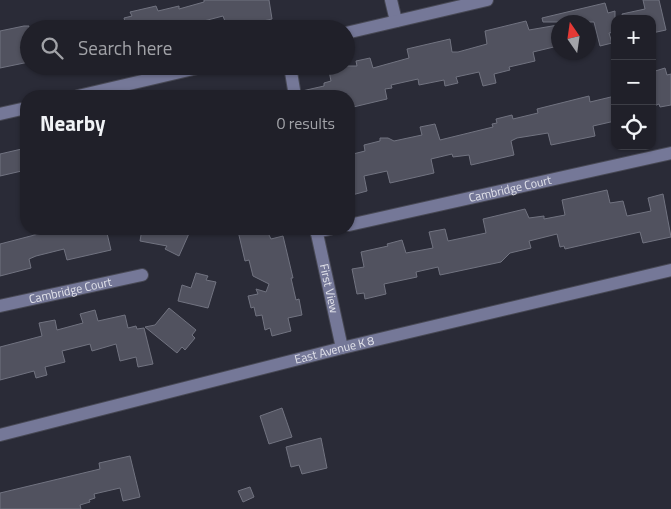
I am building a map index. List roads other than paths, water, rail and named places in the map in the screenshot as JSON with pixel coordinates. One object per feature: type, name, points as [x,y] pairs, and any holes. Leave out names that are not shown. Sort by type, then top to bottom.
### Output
[{"type":"street","points":[[391,0],[396,21]]},
{"type":"street","points":[[355,31],[487,0]]},
{"type":"street","points":[[104,90],[168,75]]},
{"type":"street","points":[[292,75],[294,90]]},
{"type":"street","points":[[0,114],[20,109]]},
{"type":"street","name":"Cambridge Court","points":[[355,224],[671,153]]},
{"type":"street","name":"First View","points":[[317,235],[342,348]]},
{"type":"street","name":"East Avenue K 8","points":[[0,435],[342,348],[671,270]]},
{"type":"street","name":"Cambridge Court","points":[[0,306],[142,275]]}]
